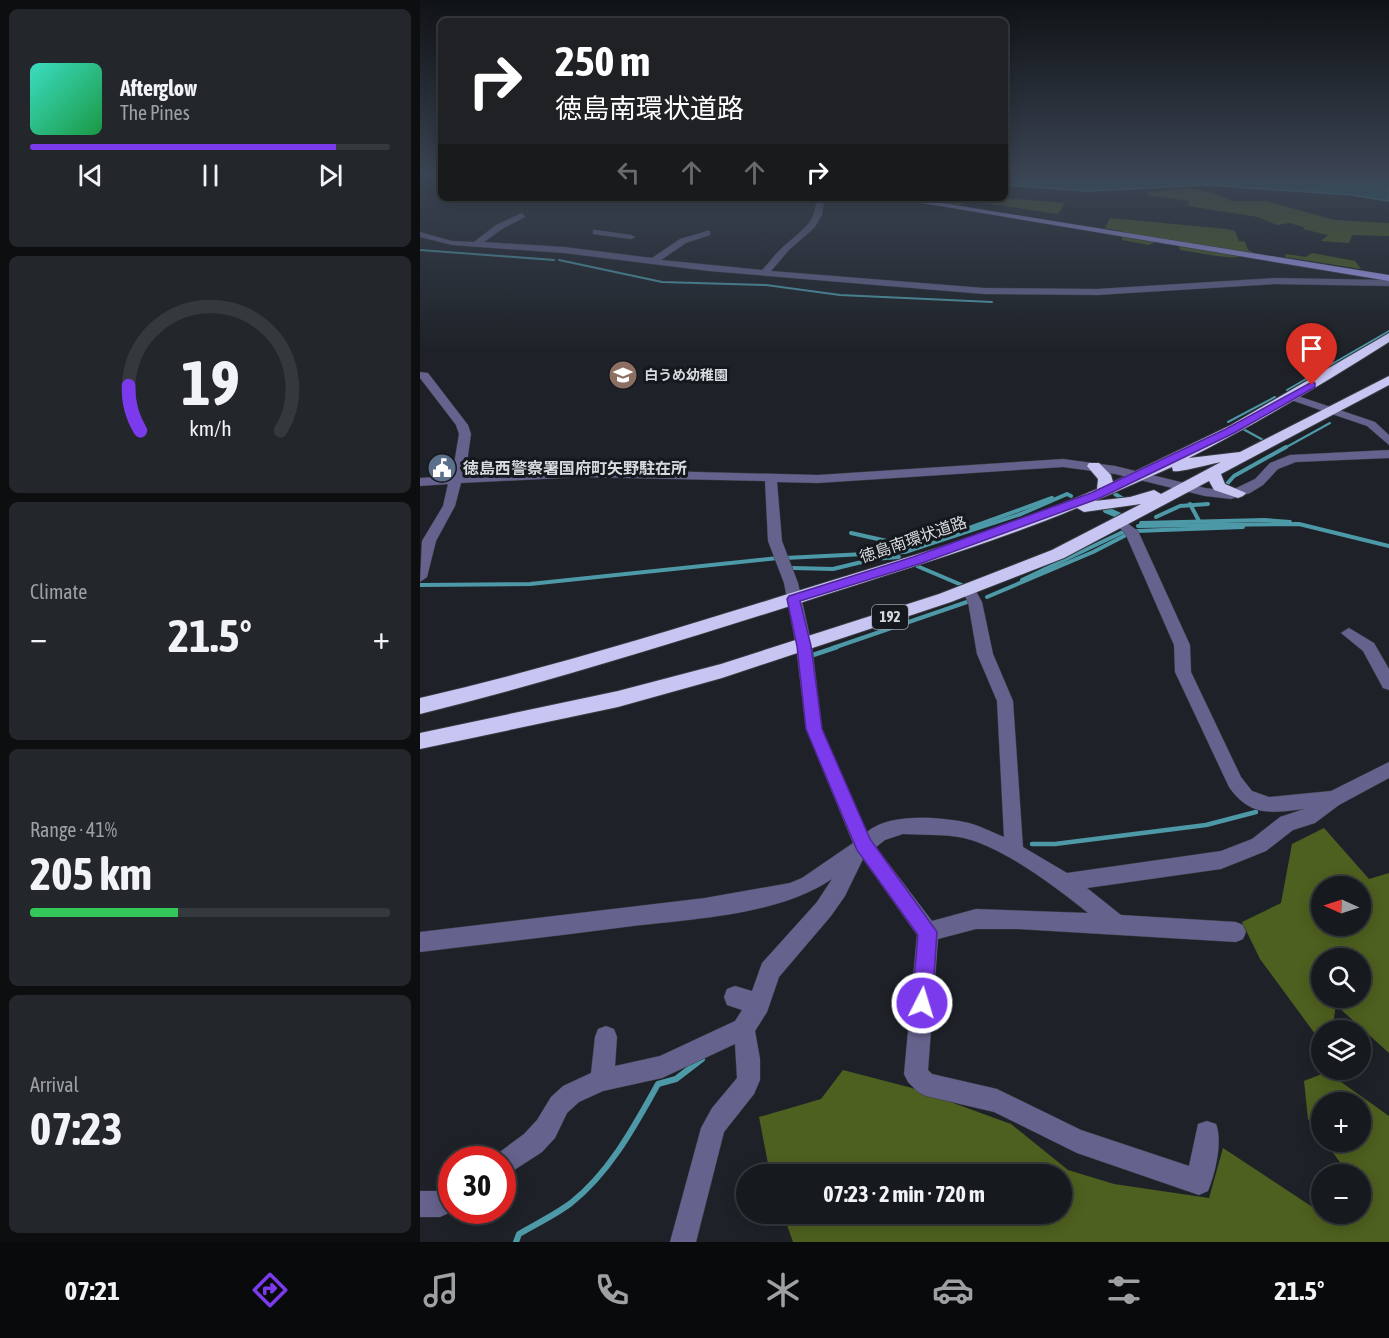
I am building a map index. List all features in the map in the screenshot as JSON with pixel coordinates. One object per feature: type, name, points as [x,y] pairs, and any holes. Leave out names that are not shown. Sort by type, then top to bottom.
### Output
[{"type":"highway","name":"徳島南環状道路","points":[[420,706],[609,656],[918,560],[1052,511],[1140,476],[1292,397],[1389,337]]},
{"type":"highway","name":"192","points":[[420,741],[618,699],[804,646],[968,589],[1058,554],[1255,453],[1389,380]]},
{"type":"highway","points":[[1140,476],[1168,472],[1194,461],[1219,460],[1255,453]]},
{"type":"highway","points":[[1094,466],[1106,478],[1104,491]]},
{"type":"highway","points":[[1214,474],[1219,487],[1238,493]]},
{"type":"highway","points":[[1052,511],[1131,502],[1158,493],[1186,488]]},
{"type":"main road","points":[[1118,234],[1389,278]]},
{"type":"street","points":[[420,234],[448,243]]},
{"type":"street","points":[[475,245],[490,234]]},
{"type":"street","points":[[612,234],[627,236],[615,242]]},
{"type":"street","points":[[652,262],[683,241],[704,234]]},
{"type":"street","points":[[764,273],[805,234]]},
{"type":"street","points":[[427,246],[448,243],[475,245],[764,273],[984,291],[1097,292],[1275,281],[1389,283]]},
{"type":"street","points":[[596,255],[605,248]]},
{"type":"street","points":[[420,375],[424,375],[462,425],[465,434],[449,506],[429,541],[420,577]]},
{"type":"street","points":[[1292,397],[1371,424],[1389,441]]},
{"type":"street","points":[[420,482],[582,473],[818,479],[1064,463],[1094,466],[1220,495],[1238,493],[1259,482],[1274,466],[1294,458],[1389,454]]},
{"type":"street","points":[[771,478],[775,541],[783,558],[804,646],[814,729],[858,850],[928,932],[916,1074],[926,1084],[997,1101],[1077,1140],[1199,1182],[1206,1133]]},
{"type":"street","points":[[1120,522],[1131,531],[1182,645],[1183,672],[1234,782],[1246,797],[1269,805],[1333,799]]},
{"type":"street","points":[[968,589],[975,602],[985,654],[1005,701],[1014,852]]},
{"type":"street","points":[[1349,633],[1369,647],[1389,684]]},
{"type":"street","points":[[1065,882],[1221,860],[1259,845],[1287,823],[1308,817],[1333,799],[1389,769]]},
{"type":"street","points":[[420,942],[705,908],[791,892],[809,884],[891,828],[918,827],[939,831],[966,830],[984,836],[1065,882],[1116,924]]},
{"type":"street","points":[[516,1156],[533,1143],[546,1129],[559,1105],[571,1094],[602,1080],[662,1067],[743,1029],[759,1004],[770,971],[824,909],[838,889],[858,850]]},
{"type":"street","points":[[928,932],[976,919],[1116,924],[1236,932]]},
{"type":"street","points":[[735,997],[759,1004]]},
{"type":"street","points":[[683,1242],[713,1128],[718,1117],[747,1085],[750,1074],[743,1029]]},
{"type":"street","points":[[602,1080],[606,1037]]},
{"type":"street","points":[[420,1203],[438,1204]]},
{"type":"green space","points":[[1122,234],[1236,234],[1239,241],[1245,242],[1248,250],[1256,254],[1238,257],[1218,256],[1180,250],[1177,242],[1161,239],[1149,245],[1122,240]]},
{"type":"green space","points":[[1324,234],[1389,234],[1389,236],[1352,235],[1349,243],[1321,241],[1328,235]]},
{"type":"green space","points":[[1312,253],[1355,261],[1361,269],[1285,257],[1286,254],[1306,257]]},
{"type":"green space","points":[[1324,828],[1366,876],[1311,876],[1311,936],[1371,936],[1371,878],[1389,873],[1389,1053],[1371,1037],[1371,1020],[1353,1020],[1339,1008],[1371,1008],[1371,948],[1311,948],[1311,1008],[1336,1008],[1334,1020],[1311,1020],[1311,1028],[1260,959],[1242,922],[1281,903],[1292,844]]},
{"type":"green space","points":[[843,1070],[912,1088],[1011,1124],[1061,1164],[768,1164],[759,1117],[821,1099]]},
{"type":"green space","points":[[1311,1078],[1338,1080],[1355,1092],[1311,1092],[1311,1123],[1308,1119],[1304,1081]]},
{"type":"green space","points":[[1371,1103],[1389,1116],[1389,1242],[793,1242],[787,1224],[1072,1224],[1072,1171],[1114,1184],[1209,1198],[1223,1148],[1311,1206],[1311,1224],[1371,1224],[1371,1164],[1341,1164],[1332,1152],[1371,1152]]},
{"type":"waterway","points":[[420,250],[554,260]]},
{"type":"waterway","points":[[559,260],[662,282],[766,285],[840,295],[992,302]]},
{"type":"waterway","points":[[1287,390],[1389,331]]},
{"type":"waterway","points":[[1228,422],[1275,397]]},
{"type":"waterway","points":[[1283,449],[1330,423]]},
{"type":"waterway","points":[[1243,429],[1265,441]]},
{"type":"waterway","points":[[1225,486],[1234,476],[1286,447]]},
{"type":"waterway","points":[[785,558],[905,552],[1021,514],[1067,494],[1071,496]]},
{"type":"waterway","points":[[1115,494],[1125,500]]},
{"type":"waterway","points":[[947,536],[1052,498]]},
{"type":"waterway","points":[[1191,505],[1208,504]]},
{"type":"waterway","points":[[1156,517],[1180,506],[1191,505]]},
{"type":"waterway","points":[[1191,505],[1199,521]]},
{"type":"waterway","points":[[1105,508],[1121,515]]},
{"type":"waterway","points":[[1105,511],[1117,516]]},
{"type":"waterway","points":[[1141,523],[1264,520],[1290,522]]},
{"type":"waterway","points":[[1138,526],[1299,524],[1389,546]]},
{"type":"waterway","points":[[1136,531],[1243,527]]},
{"type":"waterway","points":[[1022,580],[1125,531]]},
{"type":"waterway","points":[[851,533],[914,547]]},
{"type":"waterway","points":[[987,597],[1093,552],[1128,534]]},
{"type":"waterway","points":[[793,568],[833,569],[874,559],[899,557]]},
{"type":"waterway","points":[[420,585],[530,584],[778,558]]},
{"type":"waterway","points":[[917,566],[964,586]]},
{"type":"waterway","points":[[833,648],[967,602]]},
{"type":"waterway","points":[[813,655],[837,647]]},
{"type":"waterway","points":[[1032,844],[1055,844],[1206,825],[1256,812]]},
{"type":"waterway","points":[[516,1242],[519,1234],[571,1203],[598,1177],[620,1148],[658,1084],[676,1079],[702,1059]]},
{"type":"place","name":"白うめ幼稚園","points":[[623,375]]},
{"type":"place","name":"徳島西警察署国府町矢野駐在所","points":[[442,468]]},
{"type":"route","points":[[922,1003],[928,932],[863,844],[814,729],[804,646],[793,599],[918,560],[1095,495],[1140,476],[1230,431],[1312,385]]}]
